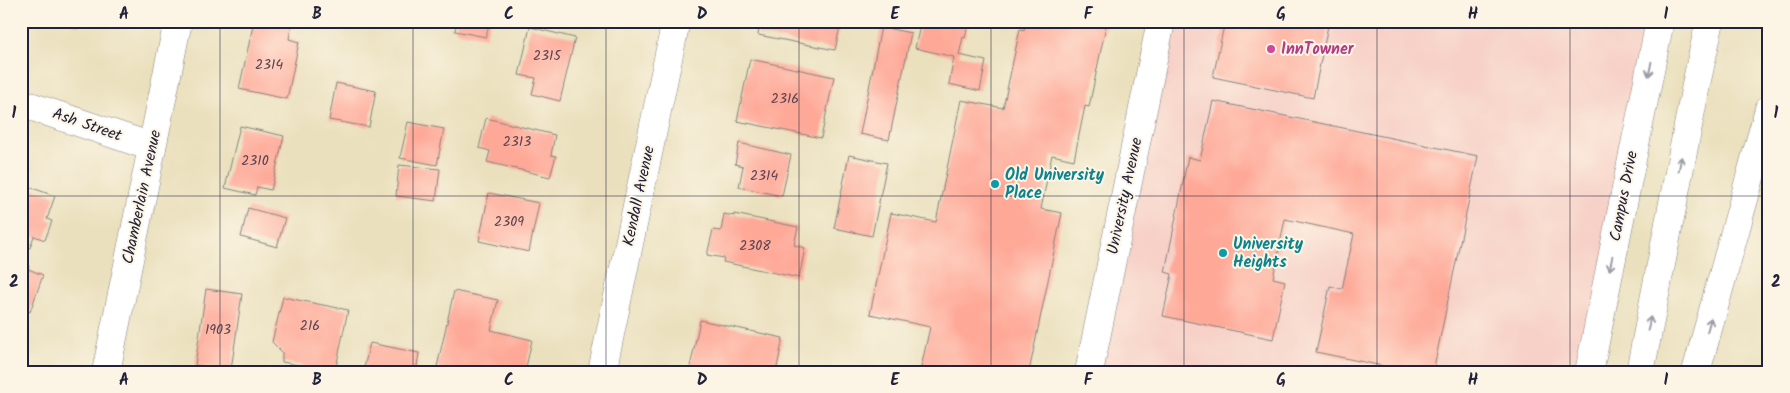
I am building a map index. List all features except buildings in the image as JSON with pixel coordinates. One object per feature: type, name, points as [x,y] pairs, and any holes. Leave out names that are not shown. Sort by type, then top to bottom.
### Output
[{"type":"street","name":"Chamberlain Avenue","points":[[106,372],[178,21]]},
{"type":"street","name":"Kendall Avenue","points":[[602,372],[676,21]]},
{"type":"street","name":"University Avenue","points":[[1089,372],[1161,21]]},
{"type":"street","name":"Campus Drive","points":[[1589,372],[1660,21]]},
{"type":"street","points":[[1640,372],[1710,21]]},
{"type":"street","name":"Ash Street","points":[[21,103],[152,147]]},
{"type":"street","points":[[1696,372],[1769,109]]},
{"type":"shaded area","points":[[1161,21],[1660,21],[1589,372],[1089,372]]},
{"type":"place","name":"InnTowner","points":[[1271,49]]},
{"type":"place","name":"Old University Place","points":[[995,184]]},
{"type":"place","name":"University Heights","points":[[1223,253]]}]
